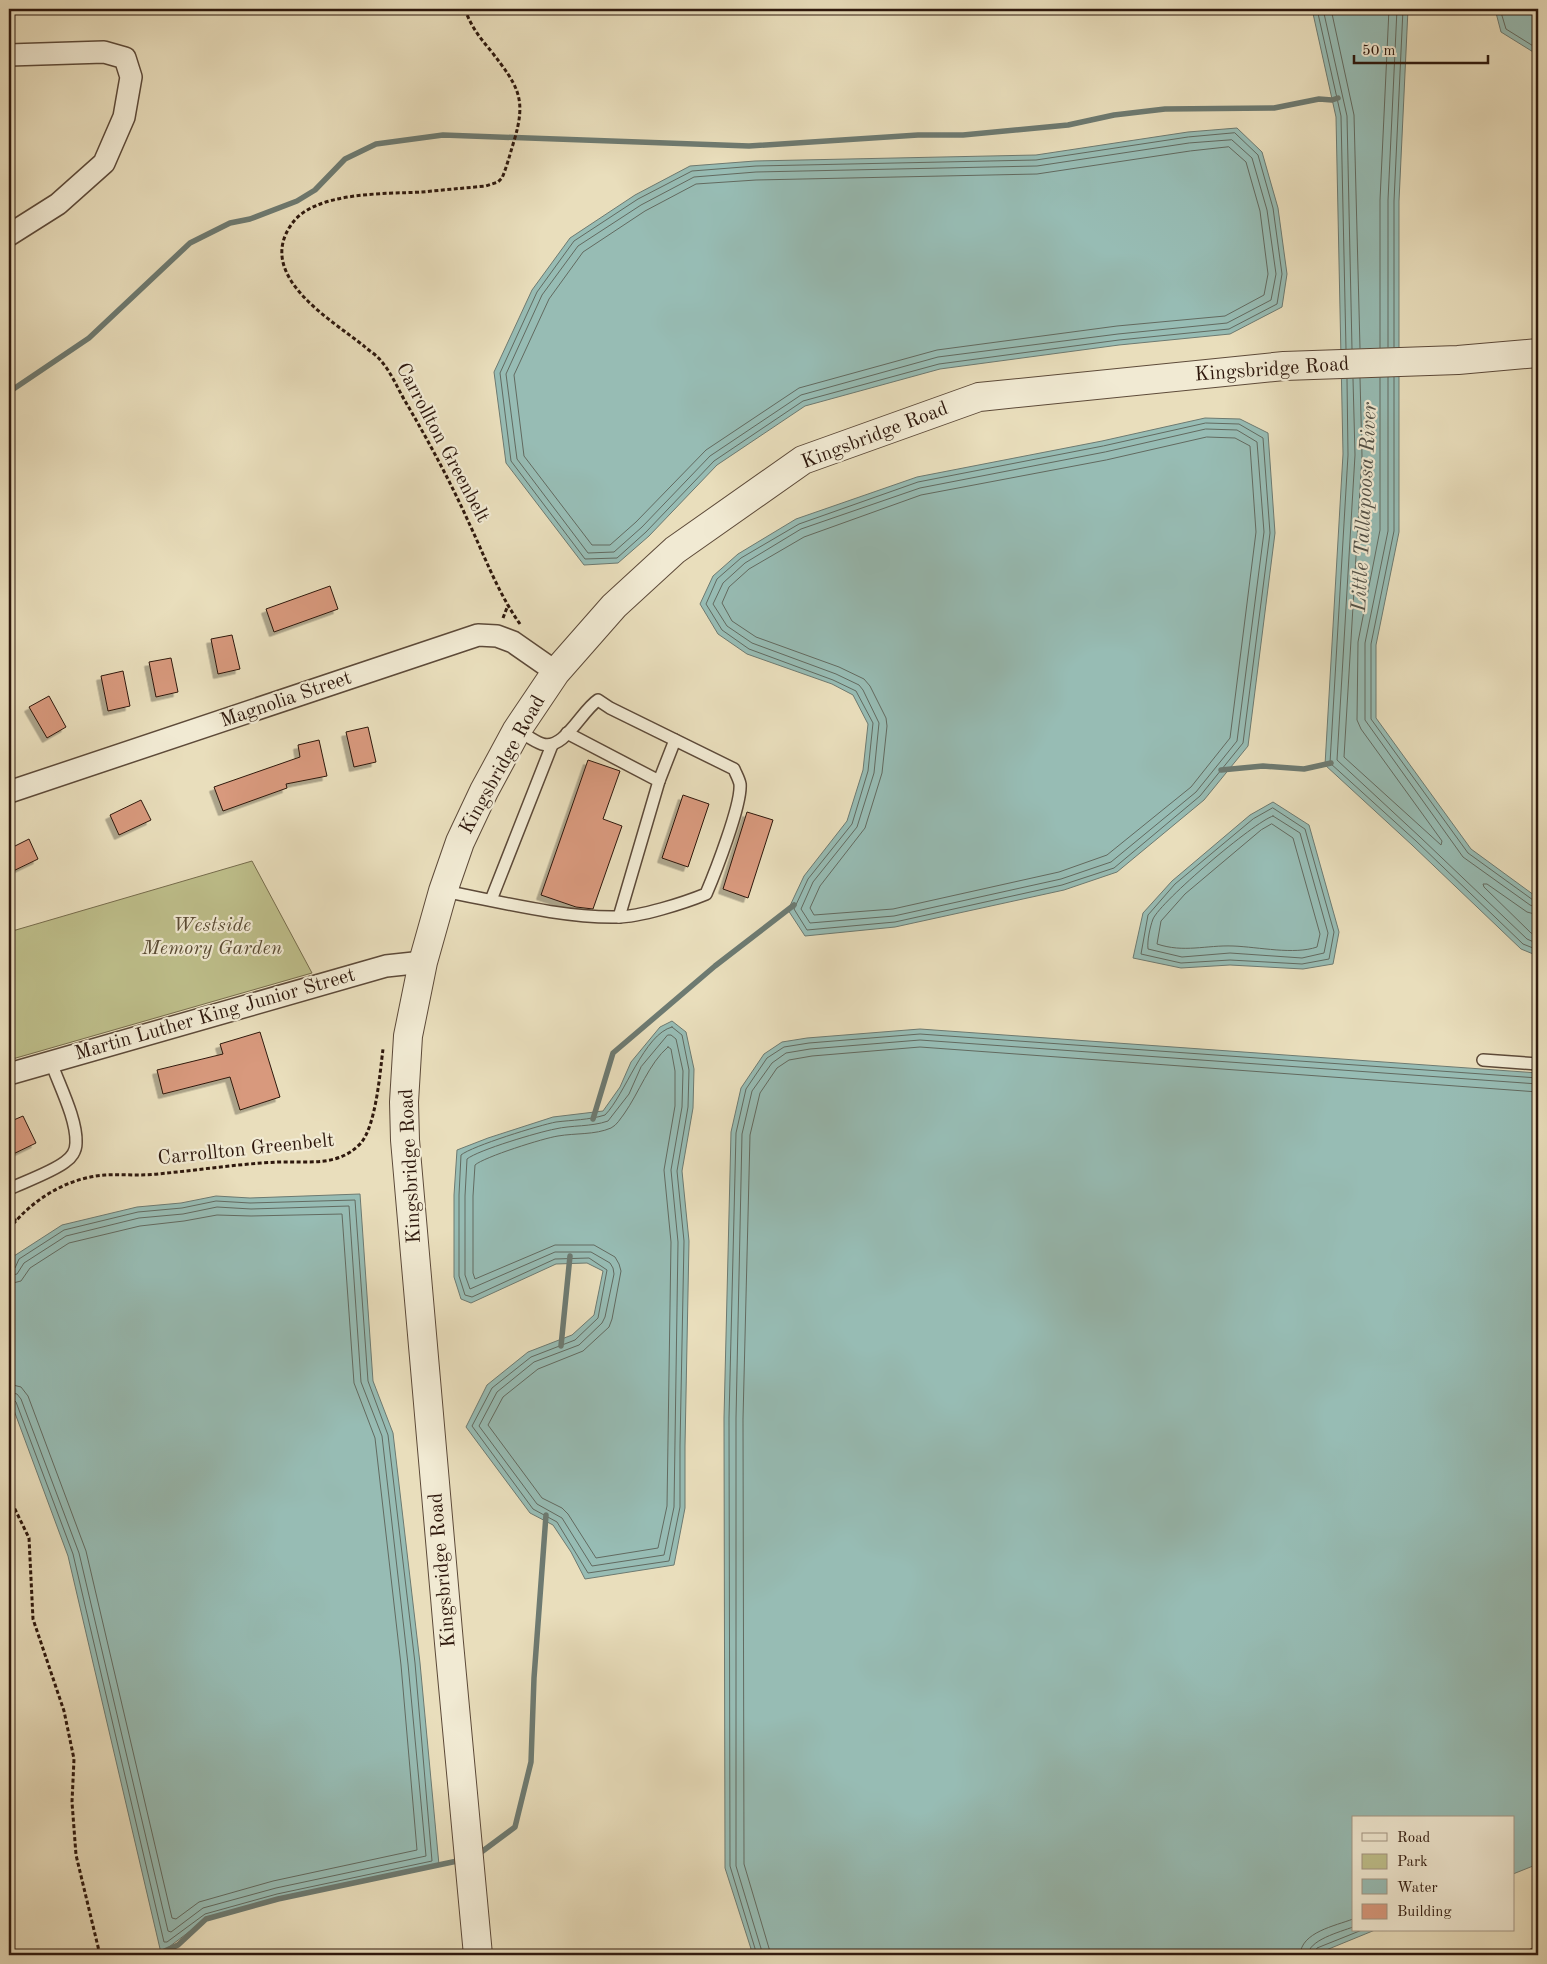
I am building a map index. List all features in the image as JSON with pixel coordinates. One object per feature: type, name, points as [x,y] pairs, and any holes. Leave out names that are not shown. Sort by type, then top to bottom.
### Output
[{"type":"street","points":[[9,56],[104,52],[125,58],[131,77],[124,117],[104,163],[58,204],[9,236]]},
{"type":"street","name":"Kingsbridge Road","points":[[478,1955],[405,1140],[404,1102],[408,1036],[423,962],[443,891],[460,842],[484,791],[517,730],[556,672],[614,606],[675,550],[803,460],[979,397],[1284,366],[1458,360],[1538,353]]},
{"type":"street","name":"Magnolia Street","points":[[9,792],[478,635],[498,636],[513,642],[556,672]]},
{"type":"street","name":"Martin Luther King Junior Street","points":[[9,1074],[386,966],[423,962]]},
{"type":"lane","points":[[443,891],[538,909],[619,918],[687,902],[706,894],[716,871],[736,805],[740,784],[734,769],[610,708],[598,700],[590,705],[561,740],[552,745],[542,744],[517,730]]},
{"type":"lane","points":[[567,733],[659,781]]},
{"type":"lane","points":[[619,918],[659,781],[675,740]]},
{"type":"lane","points":[[491,900],[552,745]]},
{"type":"lane","points":[[1483,1060],[1538,1064]]},
{"type":"lane","points":[[9,1189],[64,1163],[73,1154],[75,1134],[51,1062]]},
{"type":"lane","points":[[1533,1955],[1538,1953]]},
{"type":"path","name":"Carrollton Greenbelt","points":[[465,9],[468,19],[475,30],[503,66],[515,88],[521,105],[520,122],[505,170],[498,182],[353,197],[317,205],[295,218],[289,226],[282,247],[282,261],[286,274],[308,302],[381,360],[423,432],[508,605],[524,628]]},
{"type":"path","points":[[498,624],[508,605]]},
{"type":"path","name":"Carrollton Greenbelt","points":[[9,1230],[35,1201],[75,1181],[96,1176],[156,1174],[245,1164],[338,1159],[362,1142],[369,1128],[374,1110],[383,1046]]},
{"type":"path","points":[[9,1215],[16,1221]]},
{"type":"path","points":[[9,1497],[29,1538],[33,1619],[64,1711],[74,1759],[72,1802],[76,1855],[100,1955]]},
{"type":"green space","name":"Westside Memory Garden","points":[[252,861],[312,973],[9,1060],[9,932]]},
{"type":"water","name":"Little Tallapoosa River","points":[[1312,9],[1408,9],[1399,201],[1399,532],[1376,645],[1376,718],[1471,849],[1538,898],[1538,956],[1521,949],[1325,765],[1343,454],[1336,117]]},
{"type":"water","points":[[1495,9],[1538,9],[1538,55],[1501,32]]},
{"type":"water","points":[[1237,128],[1262,152],[1278,208],[1287,274],[1282,307],[1230,334],[1119,345],[940,369],[805,406],[717,465],[649,536],[618,563],[584,565],[506,463],[494,372],[532,290],[570,238],[635,195],[690,166],[755,161],[1036,155],[1188,132]]},
{"type":"water","points":[[1205,418],[1240,419],[1268,433],[1275,533],[1248,746],[1204,800],[1117,872],[1064,890],[895,927],[805,936],[788,910],[804,876],[847,821],[863,770],[868,724],[853,695],[832,684],[747,654],[718,634],[700,604],[713,576],[738,554],[796,519],[917,477],[1102,441]]},
{"type":"water","points":[[1273,802],[1309,825],[1339,932],[1333,964],[1303,969],[1230,965],[1181,968],[1133,958],[1143,913],[1172,881],[1250,815]]},
{"type":"water","points":[[672,1021],[686,1032],[694,1069],[693,1108],[682,1171],[689,1241],[685,1508],[674,1565],[585,1579],[571,1552],[553,1525],[530,1513],[466,1427],[487,1385],[528,1352],[572,1335],[594,1315],[603,1271],[587,1263],[556,1264],[471,1303],[461,1299],[454,1277],[454,1195],[457,1150],[553,1117],[603,1111],[620,1087],[631,1062],[660,1027]]},
{"type":"water","points":[[920,1029],[1538,1073],[1538,1864],[1514,1874],[1514,1816],[1352,1816],[1352,1932],[1370,1932],[1314,1955],[753,1955],[725,1868],[724,1418],[731,1132],[741,1088],[764,1054],[782,1042],[807,1038]]},
{"type":"water","points":[[360,1194],[373,1381],[393,1433],[420,1663],[439,1865],[278,1899],[206,1919],[161,1953],[68,1556],[9,1397],[9,1271],[14,1256],[62,1225],[137,1207],[181,1203],[216,1196],[250,1198]]},
{"type":"building","points":[[330,586],[338,609],[274,632],[266,609]]},
{"type":"building","points":[[232,635],[240,669],[218,674],[211,639]]},
{"type":"building","points":[[171,658],[178,692],[156,697],[149,662]]},
{"type":"building","points":[[123,671],[130,706],[108,711],[101,676]]},
{"type":"building","points":[[49,696],[66,727],[47,738],[29,707]]},
{"type":"building","points":[[368,727],[376,762],[354,767],[346,732]]},
{"type":"building","points":[[319,740],[327,776],[286,784],[287,788],[223,811],[214,787],[300,757],[298,745]]},
{"type":"building","points":[[588,760],[620,771],[603,819],[622,826],[593,909],[576,907],[541,895]]},
{"type":"building","points":[[683,795],[709,804],[688,867],[662,858]]},
{"type":"building","points":[[141,800],[151,820],[119,835],[110,815]]},
{"type":"building","points":[[747,812],[773,820],[748,898],[723,889]]},
{"type":"building","points":[[29,839],[38,859],[9,873],[9,849]]},
{"type":"building","points":[[260,1032],[280,1097],[240,1110],[230,1077],[163,1094],[157,1070],[223,1054],[220,1044]]},
{"type":"building","points":[[23,1116],[36,1143],[9,1156],[9,1122]]},
{"type":"waterway","points":[[9,392],[89,338],[190,243],[230,223],[250,219],[297,201],[315,190],[345,159],[376,144],[443,135],[749,146],[918,135],[963,135],[1068,125],[1114,115],[1165,109],[1274,108],[1319,99],[1332,100],[1338,98]]},
{"type":"waterway","points":[[1221,770],[1263,766],[1304,769],[1331,763]]},
{"type":"waterway","points":[[593,1119],[613,1053],[715,966],[794,905]]},
{"type":"waterway","points":[[561,1346],[570,1256]]},
{"type":"waterway","points":[[476,1856],[515,1827],[531,1762],[534,1678],[546,1515]]},
{"type":"waterway","points":[[156,1955],[178,1945],[206,1919],[278,1899],[462,1860]]}]
